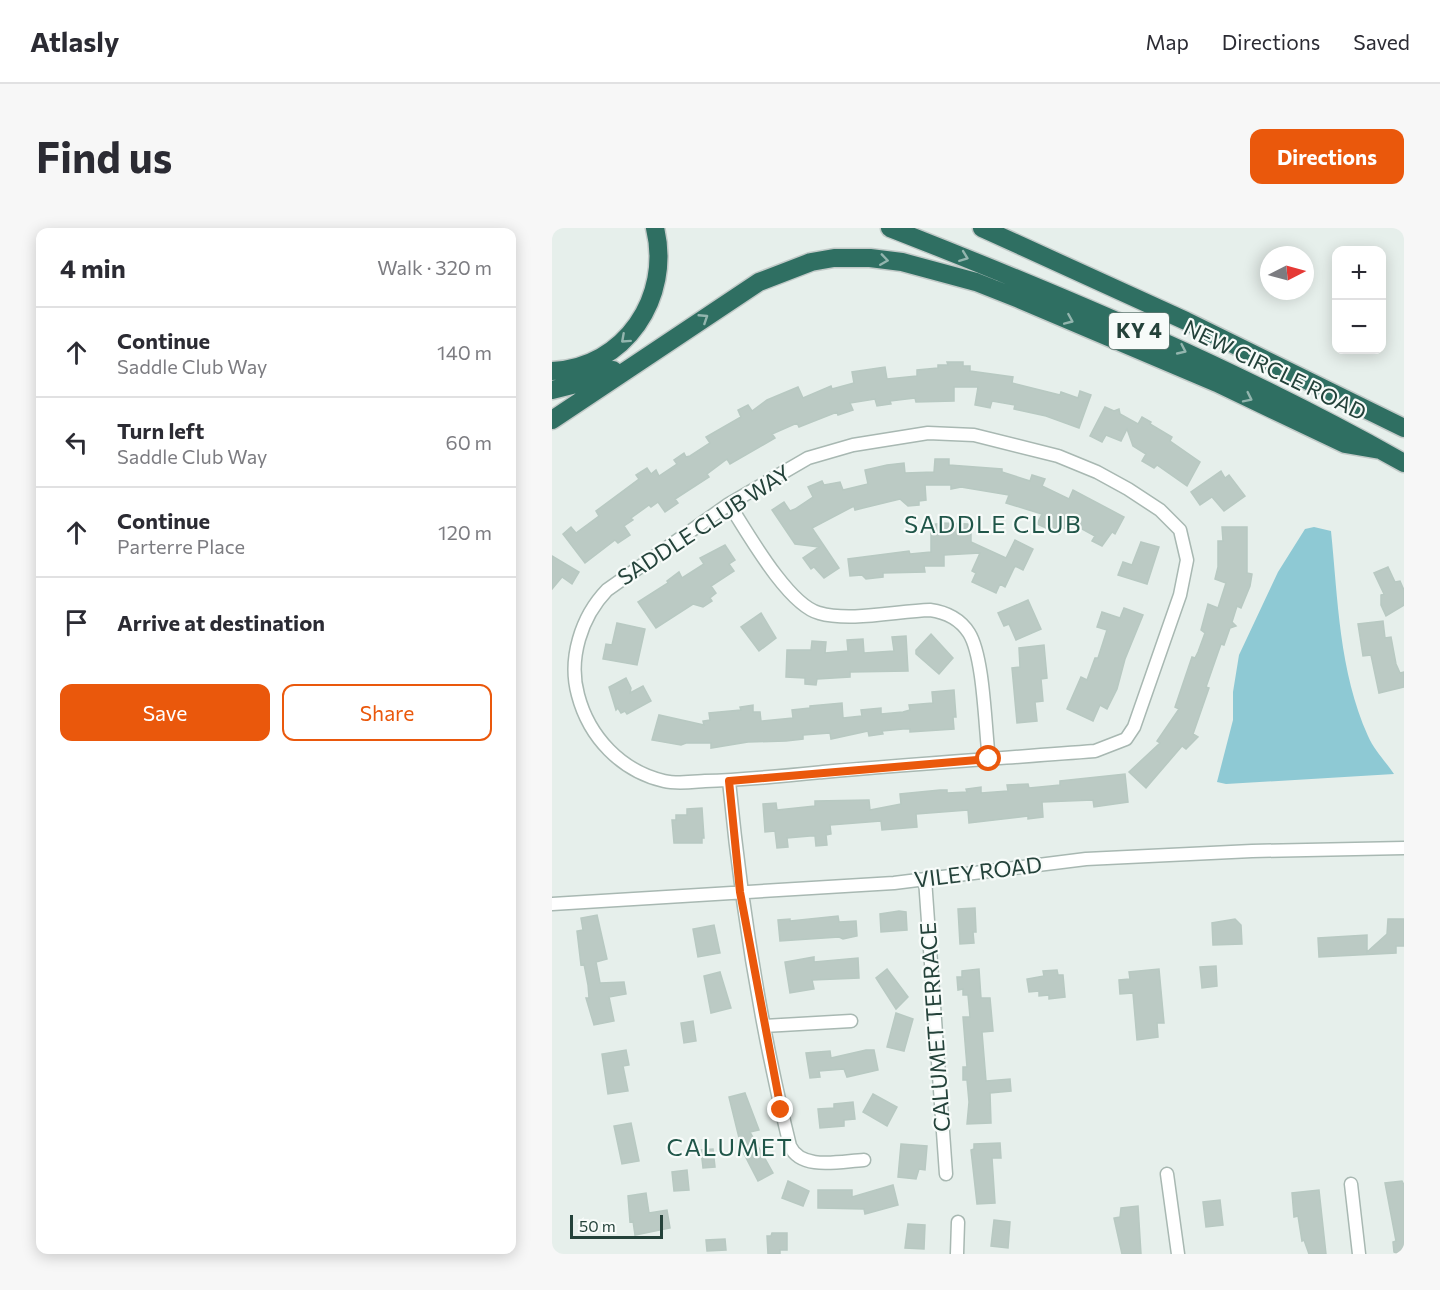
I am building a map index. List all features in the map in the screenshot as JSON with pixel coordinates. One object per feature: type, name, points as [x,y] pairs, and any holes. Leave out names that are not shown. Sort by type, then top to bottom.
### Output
[{"type":"highway","points":[[552,371],[580,367],[598,360],[631,334],[642,319],[651,303],[659,269],[655,228]]},
{"type":"highway","name":"NEW CIRCLE ROAD","points":[[890,228],[1038,286],[1180,349],[1293,402],[1404,463]]},
{"type":"highway","name":"NEW CIRCLE ROAD","points":[[984,229],[1186,321],[1404,428]]},
{"type":"highway","points":[[552,420],[759,282],[787,269],[834,258],[891,261],[976,282],[1217,383],[1345,444],[1380,450]]},
{"type":"highway","points":[[552,390],[604,374],[656,350]]},
{"type":"street","name":"SADDLE CLUB WAY","points":[[928,433],[974,435],[1058,456],[1097,472],[1160,510],[1180,530],[1187,560],[1180,595],[1134,727],[1126,739],[1095,751],[729,781],[663,781],[639,772],[622,761],[593,732],[577,694],[575,673],[580,636],[595,602],[621,578],[729,504],[808,458],[853,445],[928,433]]},
{"type":"street","points":[[729,504],[788,591],[811,611],[841,615],[930,610],[942,612],[965,628],[976,648],[989,759]]},
{"type":"street","points":[[729,781],[740,892],[764,1026],[781,1110],[793,1154],[815,1162],[864,1160]]},
{"type":"street","name":"VILEY ROAD","points":[[552,904],[925,879],[1086,859],[1252,851],[1404,848]]},
{"type":"street","name":"CALUMET TERRACE","points":[[925,879],[946,1174]]},
{"type":"street","points":[[764,1026],[851,1021]]},
{"type":"street","points":[[1167,1174],[1178,1254]]},
{"type":"street","points":[[1351,1184],[1359,1254]]},
{"type":"street","points":[[957,1254],[958,1222]]},
{"type":"water","points":[[1314,527],[1331,531],[1341,635],[1351,686],[1358,711],[1371,741],[1394,774],[1226,784],[1217,782],[1233,720],[1233,692],[1239,655],[1278,572],[1305,529]]},
{"type":"building","points":[[947,362],[963,362],[963,366],[970,366],[970,371],[1013,377],[1012,383],[1060,395],[1061,392],[1078,398],[1080,391],[1091,395],[1079,428],[1046,416],[1014,409],[1015,405],[992,401],[990,408],[975,405],[978,387],[954,387],[954,401],[916,402],[915,398],[890,401],[891,404],[877,406],[875,399],[850,403],[853,410],[838,415],[837,412],[799,427],[797,423],[772,434],[775,438],[730,464],[727,459],[707,474],[709,477],[675,499],[678,503],[665,512],[658,502],[651,507],[649,505],[624,526],[630,535],[618,543],[615,540],[585,563],[563,534],[571,527],[576,533],[599,516],[596,511],[639,479],[636,475],[647,468],[651,474],[656,470],[659,476],[677,464],[674,460],[684,453],[686,457],[690,456],[710,443],[706,437],[741,417],[738,410],[748,405],[752,411],[767,400],[798,387],[803,398],[831,386],[832,389],[854,383],[852,372],[885,367],[887,379],[917,376],[917,370],[938,368],[938,365],[948,365]]},
{"type":"building","points":[[1105,407],[1114,411],[1119,409],[1120,414],[1138,424],[1142,417],[1151,422],[1150,424],[1172,437],[1170,441],[1200,462],[1187,486],[1157,465],[1154,468],[1142,461],[1146,454],[1133,446],[1127,429],[1121,441],[1106,435],[1102,442],[1090,436]]},
{"type":"building","points":[[935,459],[949,459],[949,465],[1002,469],[1002,472],[1030,481],[1032,475],[1045,479],[1042,486],[1069,499],[1073,490],[1124,517],[1115,534],[1112,532],[1102,546],[1092,541],[1095,536],[1073,524],[1070,531],[1062,527],[1059,534],[1037,524],[1042,514],[1006,503],[1009,495],[961,487],[951,489],[951,485],[925,485],[926,500],[919,501],[919,505],[908,506],[900,499],[855,510],[854,506],[812,528],[839,568],[824,578],[814,567],[811,569],[803,558],[819,547],[795,544],[772,510],[784,502],[790,511],[795,509],[813,497],[808,487],[822,481],[824,485],[840,482],[843,490],[868,484],[865,470],[887,465],[904,463],[905,473],[934,472]]},
{"type":"building","points":[[1221,471],[1225,478],[1229,475],[1245,496],[1224,511],[1212,497],[1200,505],[1191,492]]},
{"type":"building","points":[[968,524],[971,528],[971,542],[1006,558],[1015,540],[1033,549],[1023,570],[1015,566],[1005,587],[1000,584],[996,593],[972,582],[976,573],[972,571],[980,553],[944,555],[944,566],[924,566],[925,572],[883,573],[883,577],[866,579],[862,575],[850,576],[848,559],[909,551],[910,554],[931,552],[931,525]]},
{"type":"building","points":[[1222,527],[1247,527],[1247,573],[1252,574],[1250,586],[1241,608],[1237,606],[1232,622],[1236,626],[1230,628],[1224,645],[1221,644],[1206,687],[1209,688],[1193,734],[1198,737],[1186,749],[1182,746],[1146,788],[1129,772],[1160,743],[1157,741],[1179,709],[1175,707],[1192,657],[1195,658],[1205,633],[1201,630],[1208,604],[1218,608],[1226,583],[1215,579],[1218,567],[1218,541],[1223,541]]},
{"type":"building","points":[[1141,542],[1159,547],[1147,584],[1118,575],[1123,562],[1132,565]]},
{"type":"building","points":[[725,545],[735,560],[729,564],[734,571],[711,586],[716,593],[710,598],[712,601],[703,607],[693,604],[656,628],[638,602],[668,583],[667,581],[679,572],[682,578],[704,564],[700,558]]},
{"type":"building","points":[[552,556],[579,572],[572,584],[562,577],[552,589]]},
{"type":"building","points":[[1388,567],[1395,582],[1400,581],[1404,590],[1404,605],[1386,616],[1381,605],[1381,595],[1384,594],[1374,573]]},
{"type":"building","points":[[1028,600],[1041,629],[1016,640],[1009,624],[1004,626],[998,613]]},
{"type":"building","points":[[1124,608],[1143,615],[1125,659],[1117,689],[1107,709],[1100,705],[1093,721],[1067,709],[1081,677],[1087,680],[1095,658],[1098,658],[1107,630],[1097,627],[1102,612],[1120,618]]},
{"type":"building","points":[[761,613],[776,638],[759,651],[741,627]]},
{"type":"building","points":[[1383,621],[1385,638],[1391,637],[1396,664],[1400,673],[1404,672],[1404,687],[1379,693],[1371,655],[1363,656],[1358,624]]},
{"type":"building","points":[[617,623],[645,629],[637,665],[603,659],[606,644],[612,645]]},
{"type":"building","points":[[931,634],[953,658],[939,674],[916,654],[916,650]]},
{"type":"building","points":[[906,636],[908,671],[850,672],[850,677],[817,679],[816,685],[805,684],[805,678],[786,677],[787,650],[811,650],[812,641],[826,642],[825,653],[848,651],[847,640],[863,639],[864,653],[894,651],[892,637]]},
{"type":"building","points":[[1044,645],[1047,678],[1041,679],[1043,701],[1035,702],[1037,721],[1017,723],[1012,668],[1020,667],[1019,648]]},
{"type":"building","points":[[626,678],[631,688],[630,693],[643,686],[651,701],[627,714],[625,711],[621,713],[618,708],[616,710],[609,687]]},
{"type":"building","points":[[954,690],[956,717],[953,717],[954,729],[910,732],[910,729],[903,729],[882,731],[883,734],[869,736],[868,731],[831,739],[830,733],[803,735],[803,739],[748,742],[711,748],[711,743],[681,745],[652,740],[659,715],[704,725],[703,721],[710,720],[709,713],[741,710],[740,707],[753,705],[753,712],[760,712],[761,721],[793,718],[792,710],[810,708],[810,706],[842,703],[843,718],[862,716],[861,710],[881,708],[881,714],[903,712],[910,710],[909,705],[933,703],[932,692]]},
{"type":"building","points":[[1125,774],[1128,802],[1094,807],[1093,800],[1042,802],[1043,817],[1028,819],[1028,816],[969,823],[968,810],[916,814],[917,827],[882,830],[881,821],[830,825],[831,834],[826,835],[827,845],[816,846],[815,836],[810,836],[787,838],[788,847],[777,848],[775,831],[765,832],[763,804],[776,803],[777,810],[815,806],[815,801],[869,800],[870,810],[901,804],[900,794],[940,790],[947,790],[947,793],[967,792],[966,789],[981,787],[981,793],[1008,791],[1007,785],[1028,784],[1029,788],[1060,785],[1060,781]]},
{"type":"building","points":[[702,808],[704,838],[702,838],[702,843],[674,843],[672,820],[676,820],[676,815],[687,815],[687,809]]},
{"type":"building","points":[[975,908],[974,943],[960,944],[958,909]]},
{"type":"building","points":[[906,912],[907,930],[881,932],[880,914]]},
{"type":"building","points":[[597,915],[607,959],[596,962],[600,983],[624,982],[626,994],[609,997],[614,1021],[594,1025],[586,998],[589,998],[588,985],[584,964],[581,965],[577,931],[583,930],[581,918]]},
{"type":"building","points":[[838,916],[839,922],[856,921],[857,936],[843,939],[839,937],[780,941],[778,920]]},
{"type":"building","points":[[1235,919],[1241,925],[1242,944],[1213,945],[1212,923]]},
{"type":"building","points":[[1388,919],[1404,919],[1404,946],[1396,946],[1396,953],[1319,957],[1318,938],[1367,935],[1367,952],[1387,934]]},
{"type":"building","points":[[714,925],[720,953],[698,957],[693,929]]},
{"type":"building","points":[[814,957],[814,962],[858,958],[859,978],[812,980],[814,989],[790,993],[785,962]]},
{"type":"building","points":[[1216,966],[1217,986],[1202,988],[1200,967]]},
{"type":"building","points":[[887,969],[908,997],[896,1009],[876,978]]},
{"type":"building","points":[[979,969],[981,998],[990,998],[993,1031],[982,1032],[986,1081],[1010,1079],[1011,1091],[990,1093],[991,1123],[967,1124],[969,1102],[967,1080],[963,1080],[963,1067],[967,1067],[963,1017],[970,1017],[968,995],[963,995],[963,989],[958,990],[957,977],[962,977],[962,971]]},
{"type":"building","points":[[1159,969],[1164,1023],[1157,1023],[1158,1037],[1137,1040],[1133,993],[1120,994],[1119,980],[1130,979],[1129,972]]},
{"type":"building","points":[[1057,970],[1058,975],[1063,975],[1065,997],[1049,999],[1049,995],[1039,996],[1039,991],[1029,992],[1027,979],[1044,976],[1043,971]]},
{"type":"building","points":[[720,972],[731,1008],[711,1013],[704,976]]},
{"type":"building","points":[[896,1013],[913,1019],[904,1051],[887,1047]]},
{"type":"building","points":[[693,1021],[696,1041],[684,1043],[681,1023]]},
{"type":"building","points":[[626,1050],[629,1065],[623,1066],[628,1091],[608,1094],[602,1054]]},
{"type":"building","points":[[874,1050],[878,1070],[847,1077],[844,1069],[819,1071],[820,1077],[810,1078],[806,1053],[830,1051],[831,1058]]},
{"type":"building","points":[[745,1093],[759,1130],[750,1132],[773,1173],[758,1181],[742,1150],[729,1097]]},
{"type":"building","points":[[873,1094],[897,1107],[887,1126],[863,1112]]},
{"type":"building","points":[[853,1102],[855,1119],[844,1120],[844,1126],[820,1128],[818,1109],[834,1108],[834,1104]]},
{"type":"building","points":[[631,1123],[639,1161],[622,1164],[614,1126]]},
{"type":"building","points":[[1000,1143],[1001,1158],[992,1158],[995,1203],[977,1204],[971,1150],[974,1149],[974,1144]]},
{"type":"building","points":[[901,1144],[927,1146],[925,1170],[919,1169],[916,1179],[898,1177]]},
{"type":"building","points":[[713,1149],[715,1167],[703,1168],[701,1150]]},
{"type":"building","points":[[687,1170],[689,1190],[674,1191],[672,1172]]},
{"type":"building","points":[[788,1181],[809,1191],[803,1206],[782,1198]]},
{"type":"building","points":[[1402,1181],[1404,1185],[1404,1254],[1398,1254],[1394,1252],[1393,1242],[1396,1241],[1385,1183]]},
{"type":"building","points":[[893,1185],[898,1205],[865,1214],[864,1209],[818,1208],[818,1190],[852,1190],[852,1197]]},
{"type":"building","points":[[1319,1190],[1326,1254],[1309,1254],[1304,1240],[1302,1241],[1298,1216],[1294,1217],[1292,1193]]},
{"type":"building","points":[[646,1193],[649,1213],[667,1210],[670,1228],[635,1235],[633,1221],[630,1222],[628,1196]]},
{"type":"building","points":[[1220,1200],[1223,1225],[1206,1227],[1203,1202]]},
{"type":"building","points":[[1138,1206],[1141,1254],[1122,1254],[1114,1218],[1120,1217],[1121,1208]]},
{"type":"building","points":[[994,1220],[1010,1222],[1008,1248],[991,1246]]},
{"type":"building","points":[[908,1224],[925,1225],[924,1249],[905,1248]]},
{"type":"building","points":[[772,1233],[787,1233],[787,1250],[780,1250],[780,1254],[768,1254],[767,1236],[771,1236]]},
{"type":"building","points":[[725,1239],[726,1250],[707,1251],[706,1240]]},
{"type":"district","name":"SADDLE CLUB","points":[[993,525]]},
{"type":"district","name":"CALUMET","points":[[730,1148]]},
{"type":"route","points":[[781,1110],[740,892],[729,781],[989,759]]}]
